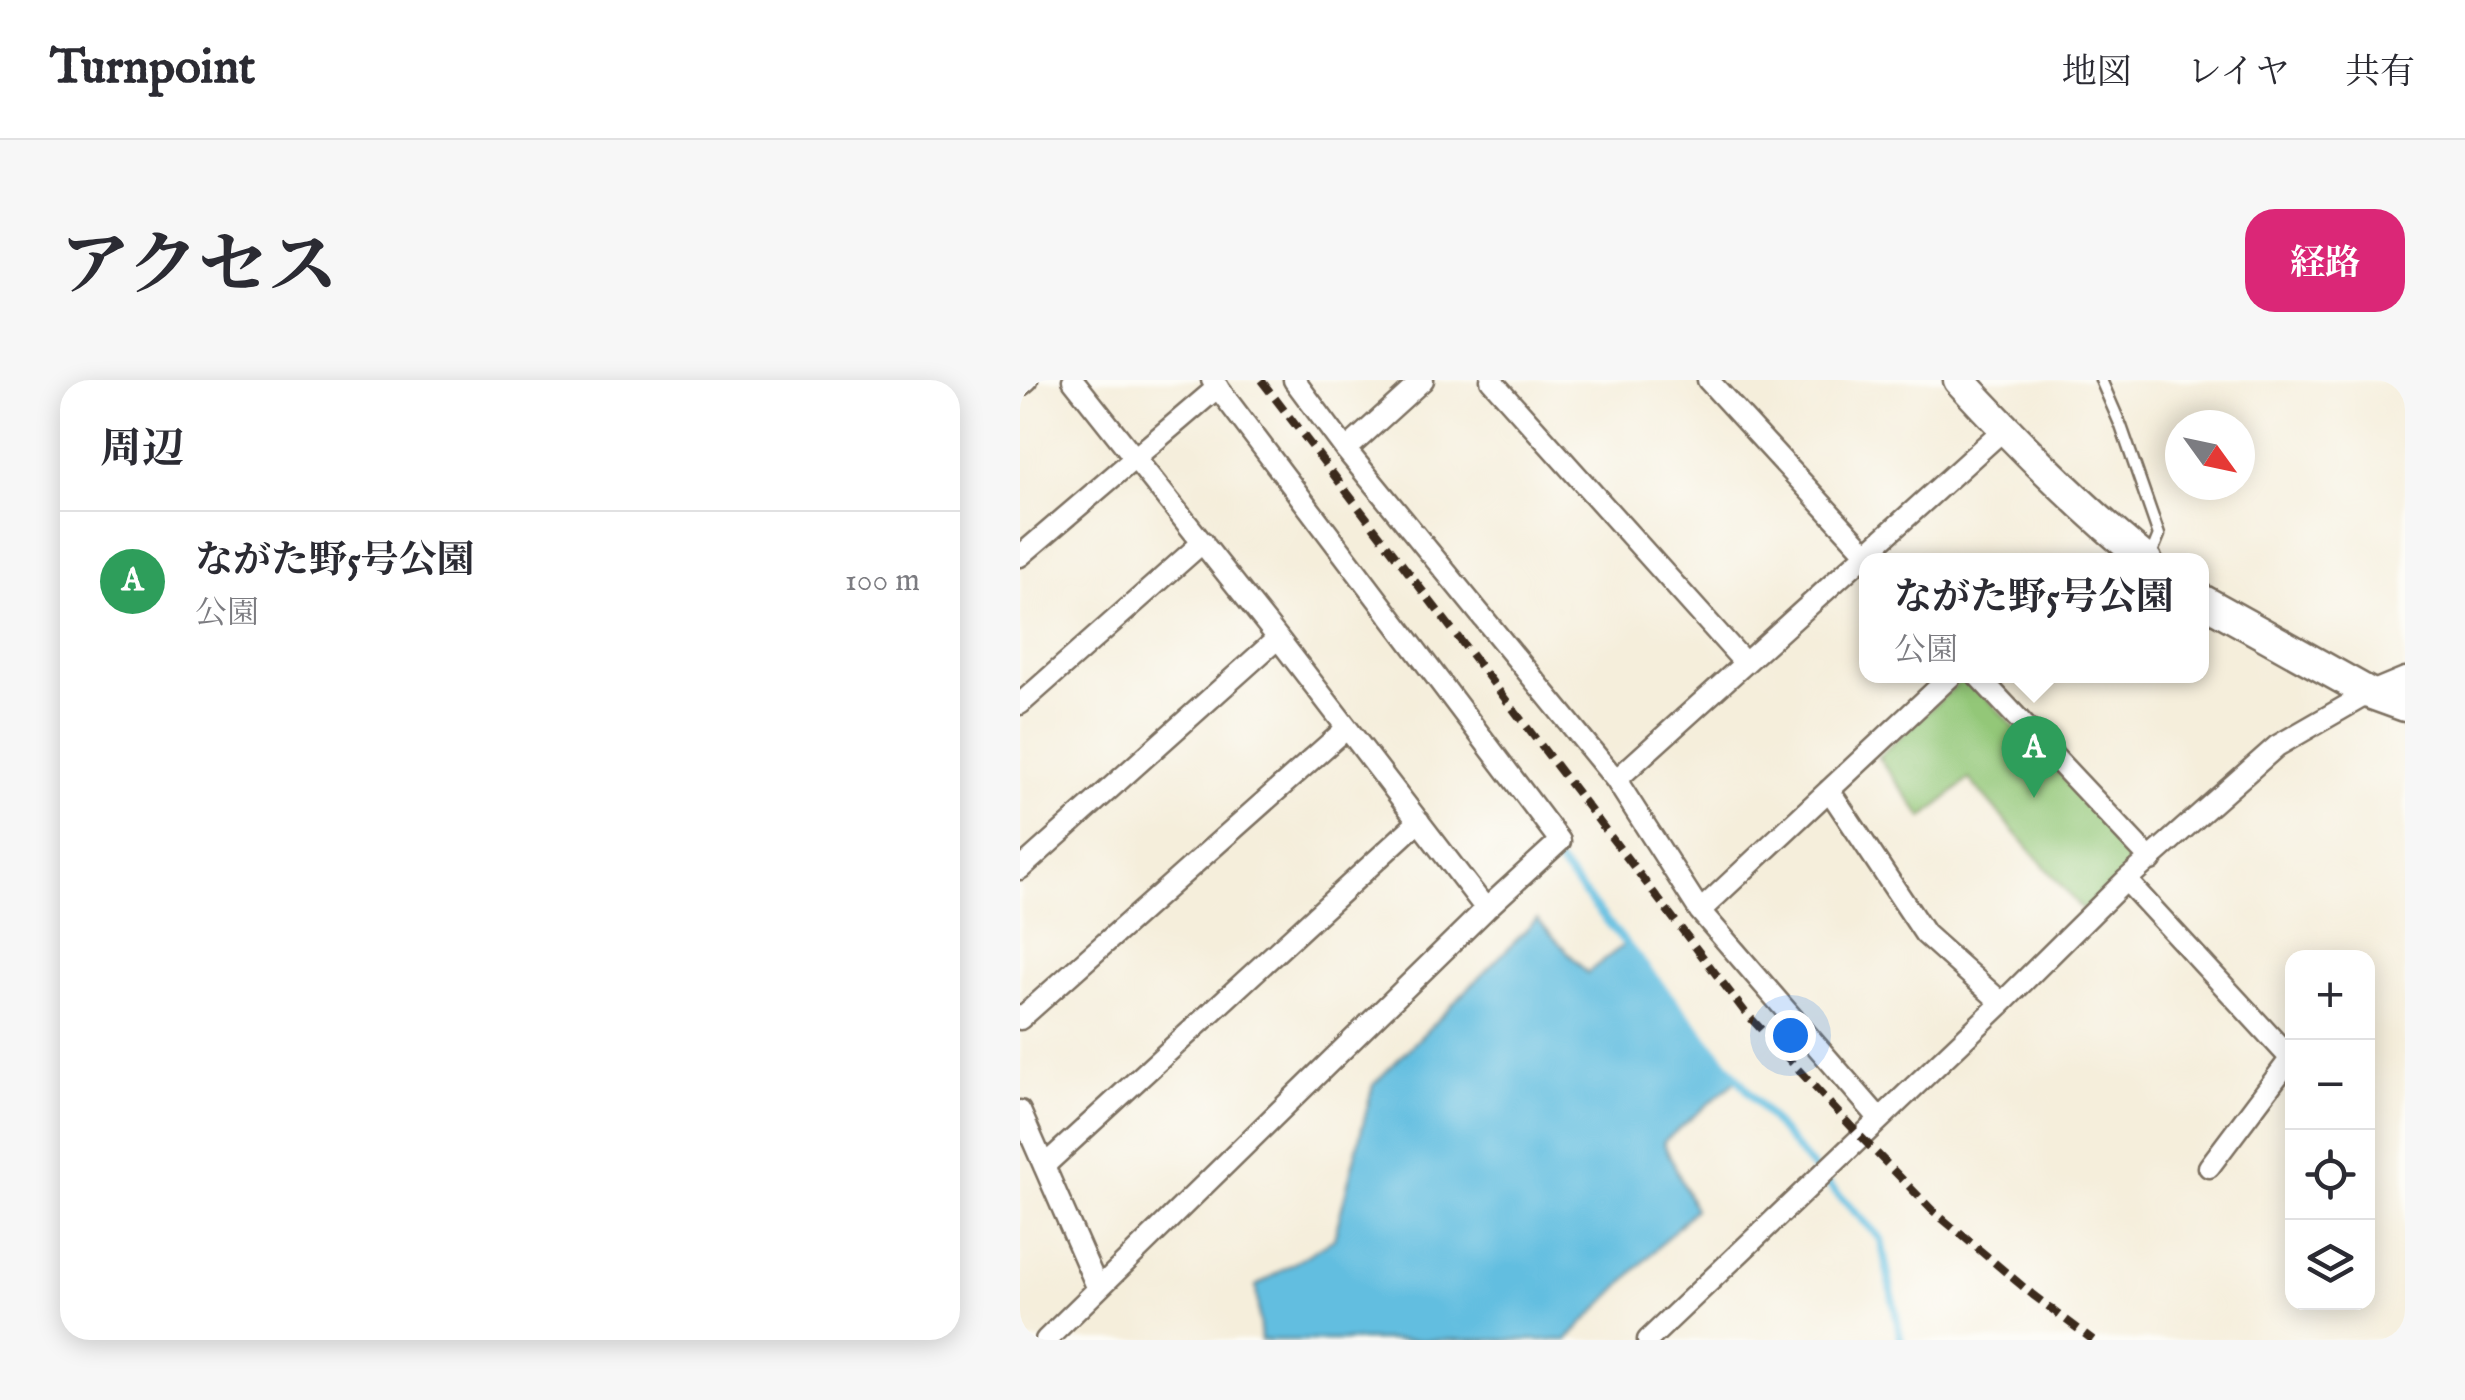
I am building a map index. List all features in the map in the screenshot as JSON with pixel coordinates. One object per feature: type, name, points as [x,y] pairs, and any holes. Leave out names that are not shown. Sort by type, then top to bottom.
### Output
[{"type":"street","points":[[1020,386],[1028,380]]},
{"type":"street","points":[[1072,380],[1278,638],[1486,910]]},
{"type":"street","points":[[1294,380],[1346,450],[1616,780],[1700,911],[1879,1118]]},
{"type":"street","points":[[1346,450],[1424,380]]},
{"type":"street","points":[[1491,380],[1744,662]]},
{"type":"street","points":[[1708,380],[1866,553]]},
{"type":"street","points":[[1959,380],[2107,529],[2138,553]]},
{"type":"street","points":[[1020,556],[1136,458],[1215,384],[1560,841],[1046,1340]]},
{"type":"street","points":[[1874,553],[2004,428]]},
{"type":"street","points":[[1020,704],[1202,542]]},
{"type":"street","points":[[1616,780],[1744,662],[1859,566]]},
{"type":"street","points":[[2209,604],[2369,693],[2405,706]]},
{"type":"street","points":[[1020,869],[1278,638]]},
{"type":"street","points":[[1648,1340],[2126,880],[2277,746],[2369,693],[2405,678]]},
{"type":"street","points":[[1700,911],[1944,683]]},
{"type":"street","points":[[1985,683],[2150,860]]},
{"type":"street","points":[[1020,1019],[1347,728]]},
{"type":"street","points":[[1829,790],[1925,934],[2002,1003]]},
{"type":"street","points":[[1044,1166],[1419,821]]},
{"type":"street","points":[[2126,880],[2285,1051]]},
{"type":"street","points":[[2209,1166],[2285,1068]]},
{"type":"street","points":[[1020,1111],[1098,1289]]},
{"type":"lane","points":[[2101,380],[2158,535],[2150,553]]},
{"type":"green space","points":[[1958,683],[1973,683],[2140,859],[2083,911],[1969,779],[1923,818],[1878,757]]},
{"type":"water","points":[[1537,919],[1587,973],[1625,944],[1738,1079],[1663,1142],[1695,1209],[1567,1340],[1261,1340],[1256,1286],[1334,1239],[1373,1085]]},
{"type":"waterway","points":[[1558,862],[1808,1163],[1881,1239],[1901,1340]]},
{"type":"railway","points":[[1261,380],[1745,1012],[1932,1210],[2093,1340]]},
{"type":"place","name":"ながた野5号公園","points":[[2034,798]]}]
